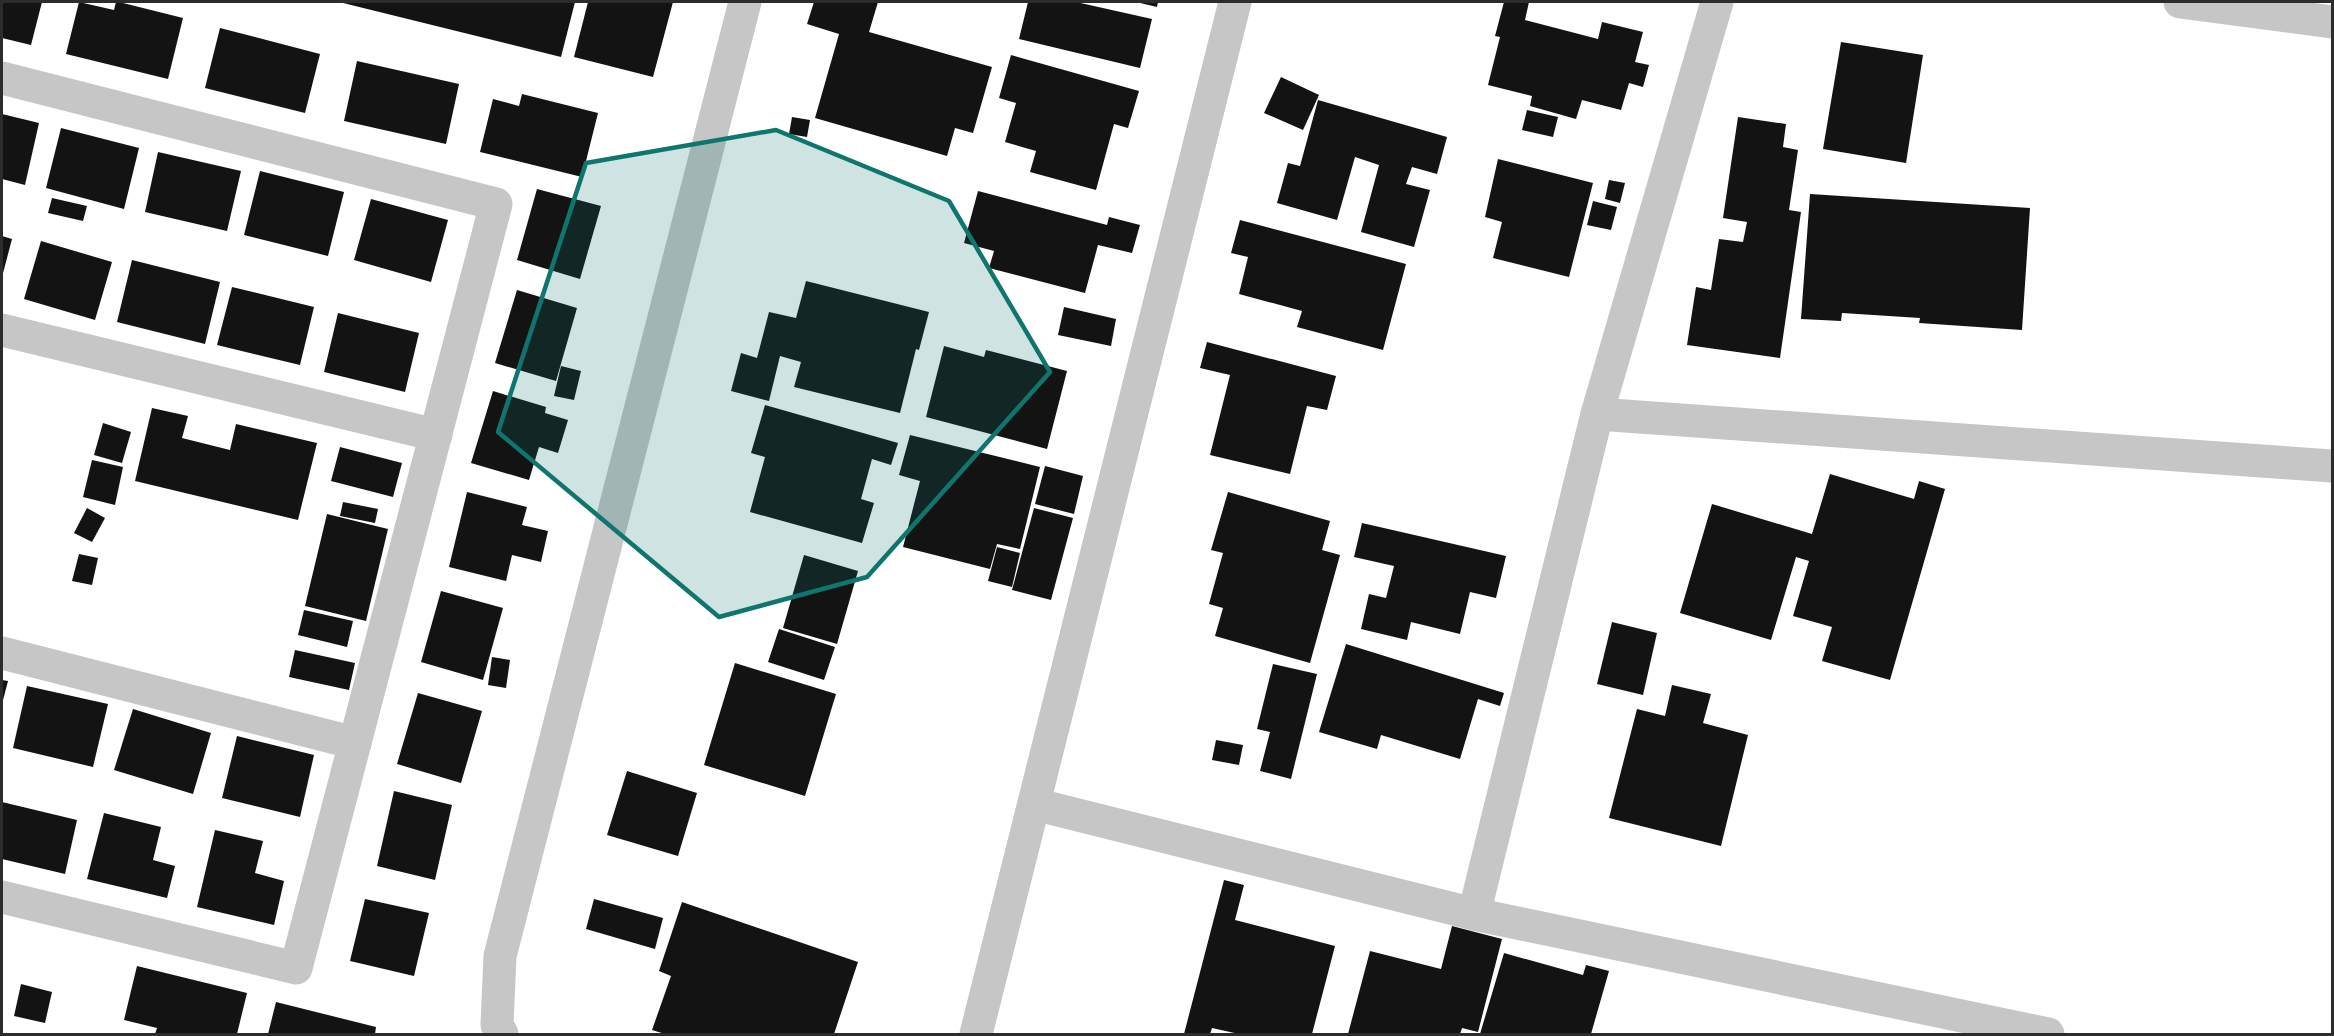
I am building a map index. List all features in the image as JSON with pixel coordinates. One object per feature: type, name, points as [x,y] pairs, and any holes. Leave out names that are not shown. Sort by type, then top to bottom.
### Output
[{"type":"street","points":[[502,1035],[497,1025],[500,956],[746,2]]},
{"type":"street","points":[[976,1035],[1235,2]]},
{"type":"street","points":[[1474,914],[1597,414],[1717,2]]},
{"type":"street","points":[[2180,2],[2332,22]]},
{"type":"street","points":[[2,78],[496,204],[296,968],[2,897]]},
{"type":"street","points":[[2,330],[436,435]]},
{"type":"street","points":[[1597,414],[2332,466]]},
{"type":"street","points":[[2,653],[355,743]]},
{"type":"street","points":[[1035,804],[1474,914],[2048,1035]]},
{"type":"highlighted area","points":[[776,130],[949,201],[1050,372],[867,577],[719,617],[498,432],[586,163]]},
{"type":"building","points":[[2,2],[42,2],[31,45],[2,38]]},
{"type":"building","points":[[79,2],[114,10],[116,2],[119,2],[183,18],[168,79],[66,54]]},
{"type":"building","points":[[339,2],[575,2],[561,57]]},
{"type":"building","points":[[588,2],[673,2],[653,77],[574,57]]},
{"type":"building","points":[[814,2],[878,2],[869,32],[992,67],[973,133],[955,128],[947,156],[815,118],[839,34],[807,24]]},
{"type":"building","points":[[1028,2],[1076,2],[1152,19],[1140,68],[1019,39]]},
{"type":"building","points":[[1136,2],[1158,2],[1157,7]]},
{"type":"building","points":[[1504,2],[1529,2],[1525,20],[1598,39],[1602,22],[1643,32],[1635,62],[1649,65],[1643,87],[1629,83],[1621,110],[1582,100],[1576,119],[1530,106],[1532,96],[1488,85],[1500,37],[1495,36]]},
{"type":"building","points":[[220,28],[320,54],[305,113],[205,88]]},
{"type":"building","points":[[1841,42],[1923,55],[1906,163],[1823,149]]},
{"type":"building","points":[[1011,55],[1139,91],[1128,128],[1114,124],[1096,190],[1030,172],[1036,151],[1005,142],[1016,103],[999,98]]},
{"type":"building","points":[[357,61],[459,84],[446,144],[344,121]]},
{"type":"building","points":[[1281,77],[1319,95],[1303,130],[1264,113]]},
{"type":"building","points":[[522,94],[598,113],[582,177],[480,152],[493,99],[519,106]]},
{"type":"building","points":[[1318,100],[1447,137],[1437,174],[1412,167],[1406,184],[1430,190],[1414,247],[1361,232],[1379,165],[1355,157],[1337,220],[1277,203],[1288,163],[1300,166]]},
{"type":"building","points":[[1527,110],[1558,117],[1553,137],[1522,130]]},
{"type":"building","points":[[2,114],[39,123],[25,185],[2,179]]},
{"type":"building","points":[[792,117],[810,120],[807,137],[789,134]]},
{"type":"building","points":[[1738,117],[1786,124],[1783,147],[1798,150],[1789,210],[1801,212],[1780,358],[1687,345],[1696,287],[1711,290],[1719,239],[1743,242],[1747,222],[1723,218]]},
{"type":"building","points":[[61,128],[139,148],[124,209],[46,188]]},
{"type":"building","points":[[158,152],[241,171],[227,231],[145,212]]},
{"type":"building","points":[[1498,159],[1593,183],[1569,277],[1493,258],[1502,222],[1485,217]]},
{"type":"building","points":[[260,171],[344,192],[328,256],[244,235]]},
{"type":"building","points":[[1609,180],[1625,183],[1620,203],[1605,199]]},
{"type":"building","points":[[537,189],[601,206],[580,279],[517,260]]},
{"type":"building","points":[[978,191],[1107,225],[1109,217],[1140,225],[1132,253],[1098,245],[1085,293],[989,268],[994,251],[964,243]]},
{"type":"building","points":[[1810,194],[2030,208],[2022,330],[1919,323],[1920,318],[1842,313],[1841,321],[1801,319]]},
{"type":"building","points":[[52,198],[87,206],[83,221],[48,213]]},
{"type":"building","points":[[371,199],[448,220],[431,282],[354,260]]},
{"type":"building","points":[[1593,201],[1617,207],[1611,230],[1587,225]]},
{"type":"building","points":[[1240,220],[1406,264],[1383,350],[1297,327],[1302,311],[1239,294],[1248,257],[1231,253]]},
{"type":"building","points":[[2,236],[12,239],[2,277]]},
{"type":"building","points":[[41,241],[112,262],[95,320],[24,299]]},
{"type":"building","points":[[132,260],[220,282],[205,344],[117,322]]},
{"type":"building","points":[[806,281],[929,312],[919,350],[916,349],[900,413],[794,387],[801,362],[780,356],[769,401],[731,391],[741,353],[757,358],[769,312],[796,318]]},
{"type":"building","points":[[232,287],[314,307],[300,365],[217,345]]},
{"type":"building","points":[[517,290],[577,308],[556,381],[495,363]]},
{"type":"building","points":[[1064,307],[1116,319],[1111,346],[1058,335]]},
{"type":"building","points":[[338,313],[419,333],[405,392],[324,372]]},
{"type":"building","points":[[1207,342],[1336,376],[1327,410],[1307,406],[1290,474],[1210,455],[1230,375],[1200,368]]},
{"type":"building","points":[[944,346],[984,357],[986,350],[1067,371],[1047,449],[926,417]]},
{"type":"building","points":[[561,366],[581,371],[574,400],[554,396]]},
{"type":"building","points":[[493,391],[546,407],[545,413],[568,420],[558,453],[539,447],[529,480],[471,463]]},
{"type":"building","points":[[765,405],[898,443],[891,465],[872,459],[861,499],[874,503],[862,543],[750,512],[765,457],[751,453]]},
{"type":"building","points":[[152,408],[188,416],[182,438],[230,450],[236,424],[317,443],[298,520],[135,481]]},
{"type":"building","points":[[103,423],[131,432],[122,463],[94,455]]},
{"type":"building","points":[[910,435],[1040,467],[1020,549],[997,544],[990,569],[903,547],[920,481],[899,475]]},
{"type":"building","points":[[340,447],[402,463],[393,497],[331,481]]},
{"type":"building","points":[[92,460],[123,467],[115,505],[83,497]]},
{"type":"building","points":[[1045,466],[1083,476],[1074,514],[1035,504]]},
{"type":"building","points":[[1830,474],[1914,499],[1919,481],[1945,489],[1890,680],[1822,661],[1832,627],[1793,616],[1809,561],[1796,557],[1771,640],[1680,613],[1712,504],[1812,534]]},
{"type":"building","points":[[467,492],[527,507],[522,525],[548,531],[541,562],[512,555],[506,581],[449,567]]},
{"type":"building","points":[[1228,492],[1330,521],[1322,550],[1340,555],[1310,663],[1215,636],[1223,608],[1209,604],[1223,553],[1211,550]]},
{"type":"building","points":[[343,502],[378,509],[375,523],[340,516]]},
{"type":"building","points":[[87,508],[105,518],[92,542],[74,533]]},
{"type":"building","points":[[1034,508],[1073,518],[1051,600],[1012,590]]},
{"type":"building","points":[[327,514],[388,529],[366,621],[305,606]]},
{"type":"building","points":[[1362,523],[1506,556],[1496,598],[1470,592],[1460,634],[1411,622],[1407,640],[1361,629],[1369,594],[1386,598],[1394,566],[1354,557]]},
{"type":"building","points":[[997,547],[1020,553],[1012,587],[988,581]]},
{"type":"building","points":[[79,554],[98,558],[92,585],[72,581]]},
{"type":"building","points":[[804,555],[858,571],[837,644],[783,628]]},
{"type":"building","points":[[441,591],[503,608],[483,680],[421,662]]},
{"type":"building","points":[[304,610],[353,621],[347,647],[298,635]]},
{"type":"building","points":[[1612,622],[1657,633],[1643,695],[1597,684]]},
{"type":"building","points":[[779,629],[835,647],[824,680],[768,662]]},
{"type":"building","points":[[1346,644],[1504,693],[1500,706],[1478,699],[1460,759],[1381,735],[1377,749],[1319,732]]},
{"type":"building","points":[[295,650],[355,663],[349,690],[289,677]]},
{"type":"building","points":[[492,657],[510,660],[506,688],[488,685]]},
{"type":"building","points":[[735,663],[836,694],[805,796],[704,765]]},
{"type":"building","points":[[1273,664],[1317,674],[1291,779],[1260,771],[1270,732],[1257,729]]},
{"type":"building","points":[[2,680],[8,681],[2,704]]},
{"type":"building","points":[[1672,685],[1711,694],[1703,723],[1748,735],[1721,846],[1609,818],[1637,709],[1665,716]]},
{"type":"building","points":[[27,686],[108,704],[93,767],[13,748]]},
{"type":"building","points":[[418,693],[482,711],[461,783],[397,764]]},
{"type":"building","points":[[133,709],[211,733],[193,794],[114,770]]},
{"type":"building","points":[[237,736],[314,755],[300,817],[222,798]]},
{"type":"building","points":[[1216,740],[1243,745],[1239,765],[1212,760]]},
{"type":"building","points":[[627,771],[697,793],[678,856],[607,835]]},
{"type":"building","points":[[394,791],[452,805],[435,880],[377,866]]},
{"type":"building","points":[[2,802],[77,820],[65,874],[2,859]]},
{"type":"building","points":[[104,813],[161,827],[153,860],[175,866],[167,898],[87,879]]},
{"type":"building","points":[[215,830],[263,841],[255,873],[284,881],[274,925],[197,907]]},
{"type":"building","points":[[1224,880],[1244,885],[1235,920],[1335,946],[1312,1034],[1239,1034],[1212,1028],[1210,1034],[1184,1034]]},
{"type":"building","points":[[365,899],[429,913],[414,976],[350,961]]},
{"type":"building","points":[[594,899],[663,918],[655,949],[586,929]]},
{"type":"building","points":[[682,902],[858,962],[834,1034],[665,1034],[652,1030],[671,976],[659,971]]},
{"type":"building","points":[[1452,926],[1502,939],[1478,1032],[1462,1028],[1460,1034],[1348,1034],[1370,951],[1441,969]]},
{"type":"building","points":[[1504,953],[1583,975],[1586,965],[1609,971],[1591,1034],[1480,1034]]},
{"type":"building","points":[[137,966],[247,993],[237,1034],[155,1034],[157,1028],[124,1020]]},
{"type":"building","points":[[21,984],[52,992],[45,1023],[14,1016]]},
{"type":"building","points":[[276,1002],[376,1027],[375,1034],[268,1034]]}]
